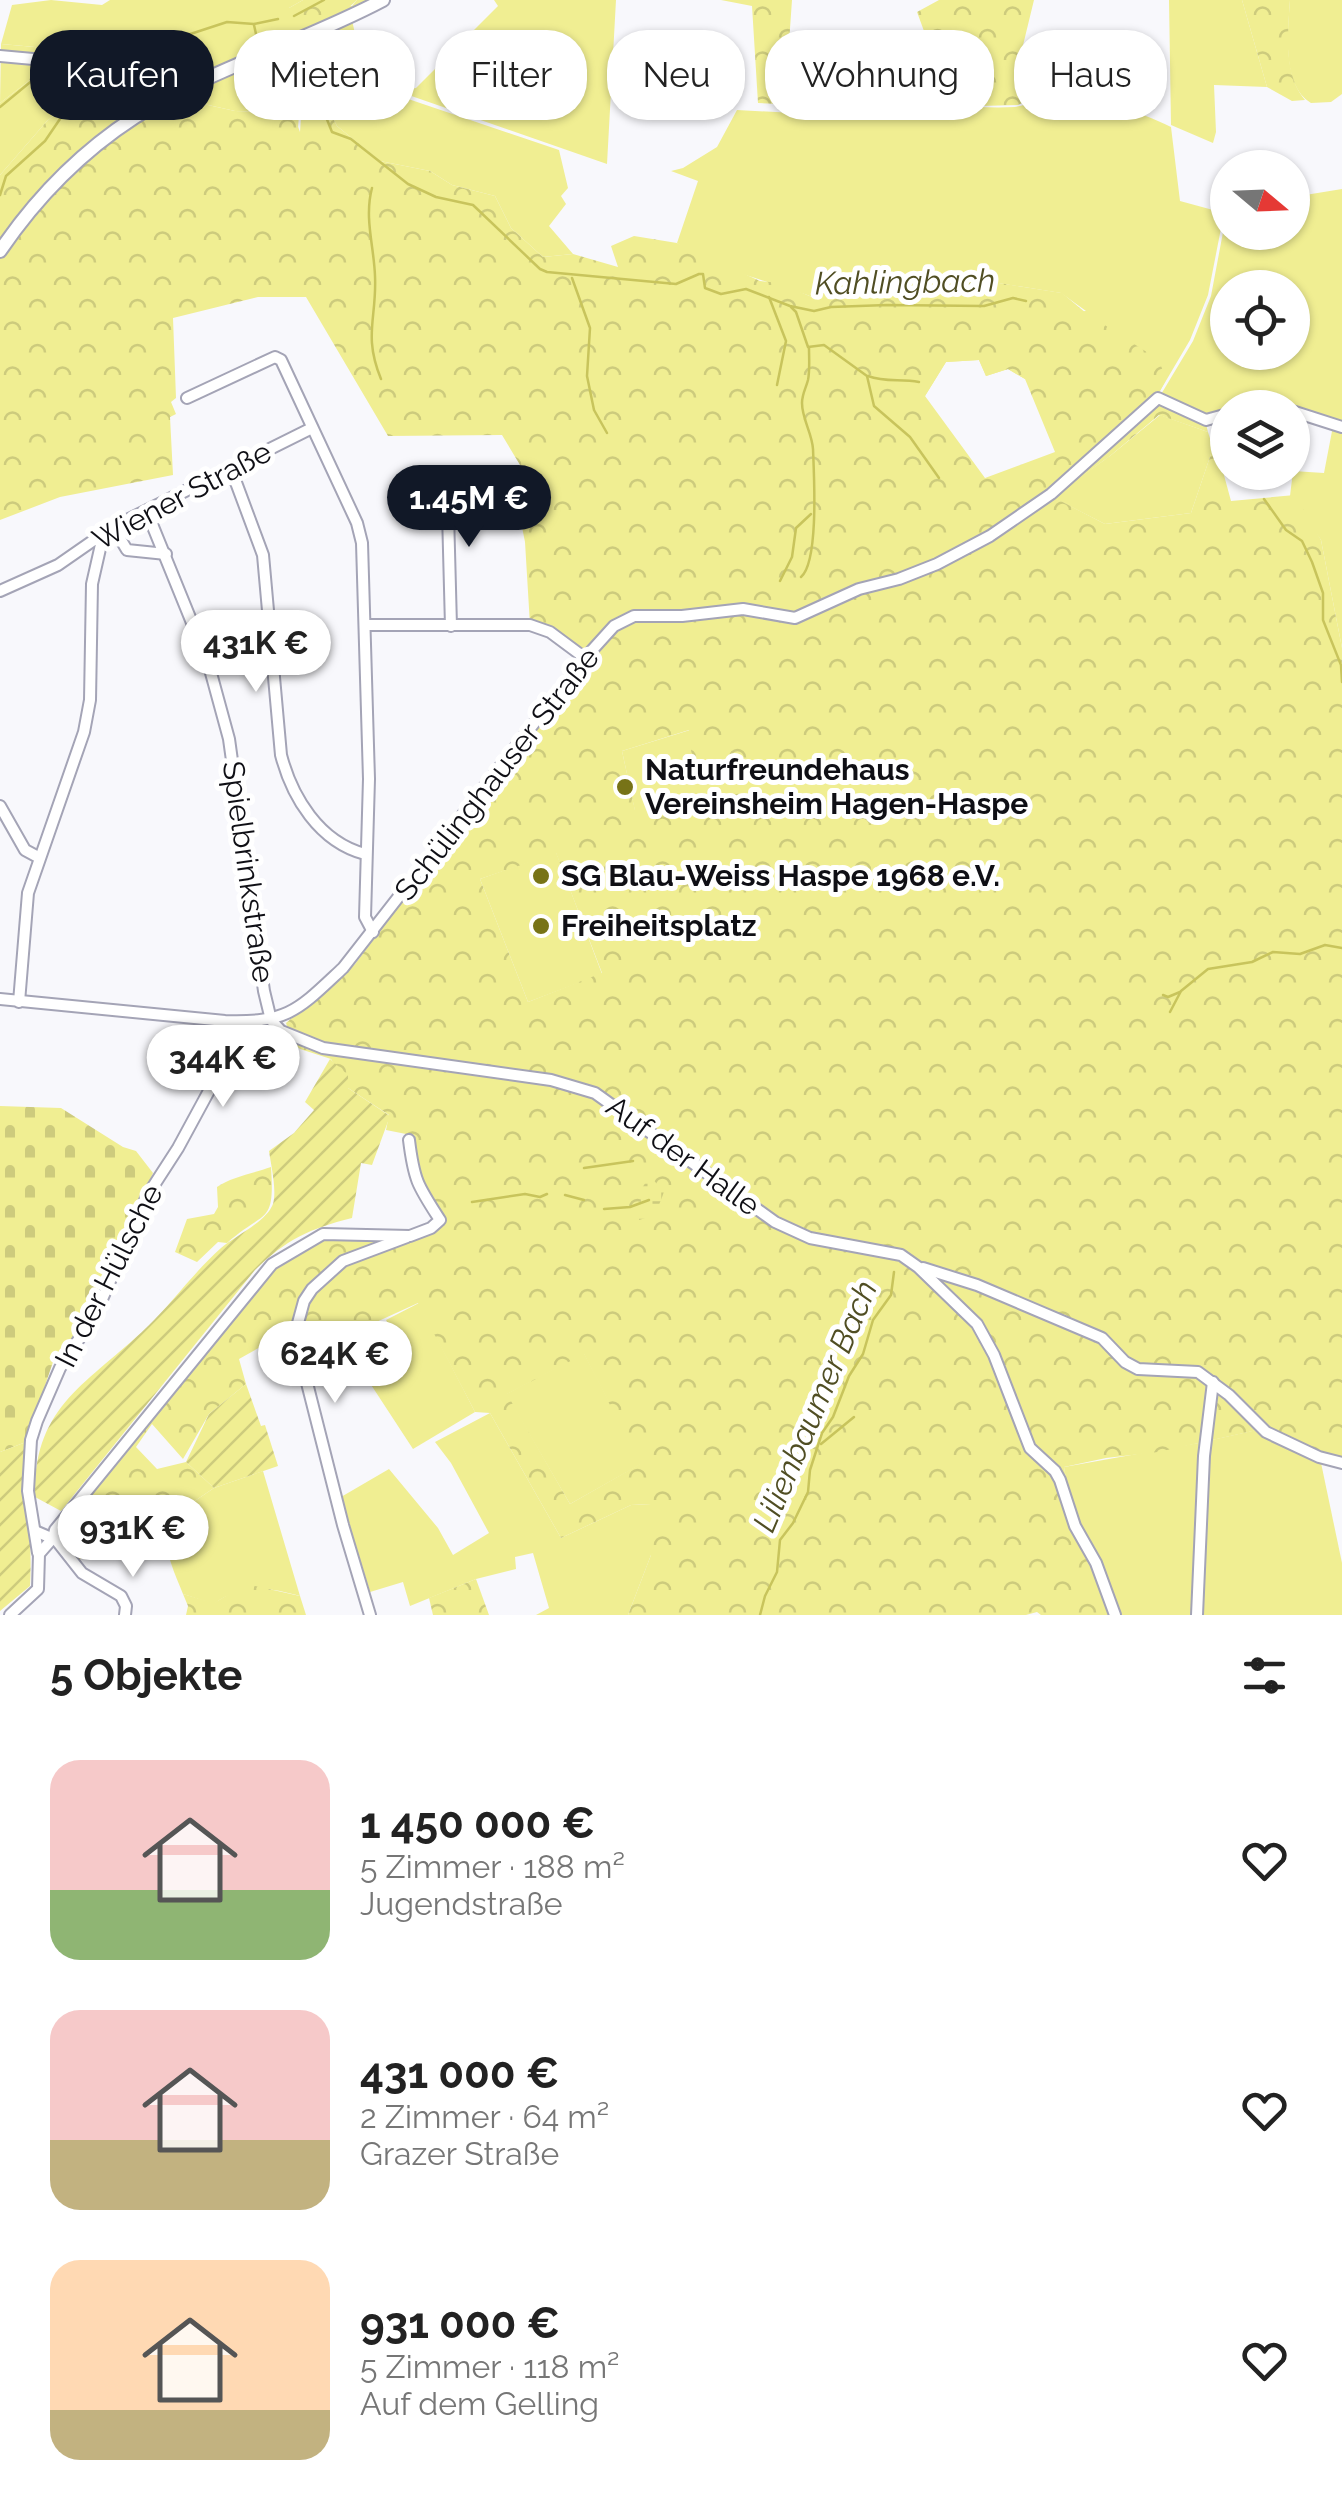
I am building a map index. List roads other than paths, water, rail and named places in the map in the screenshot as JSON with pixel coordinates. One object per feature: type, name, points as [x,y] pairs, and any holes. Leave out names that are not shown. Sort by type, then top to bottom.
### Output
[{"type":"main road","points":[[214,76],[383,0]]},
{"type":"main road","points":[[0,251],[56,181],[131,120]]},
{"type":"street","points":[[0,56],[30,59]]},
{"type":"street","points":[[187,398],[278,358],[285,364],[357,523],[362,544],[369,779],[364,917],[373,932]]},
{"type":"street","name":"Schülinghauser Straße","points":[[265,1021],[284,1016],[311,998],[344,968],[614,626],[634,616],[682,616],[742,608],[795,618],[858,589],[937,564],[990,536],[1051,494],[1158,398],[1210,419]]},
{"type":"street","points":[[1310,416],[1342,427]]},
{"type":"street","name":"Wiener Straße","points":[[0,590],[58,565],[94,540],[102,540],[118,525],[312,428]]},
{"type":"street","points":[[231,470],[263,555],[281,755],[288,779],[296,799],[324,831],[365,854]]},
{"type":"street","points":[[447,475],[451,626]]},
{"type":"street","name":"Spielbrinkstraße","points":[[146,512],[208,662],[229,739],[265,1021]]},
{"type":"street","points":[[118,525],[127,550],[166,554]]},
{"type":"street","points":[[18,1002],[23,919],[38,857],[69,782],[90,700],[92,584],[102,540]]},
{"type":"street","points":[[364,625],[541,627],[586,658]]},
{"type":"street","points":[[0,806],[25,850],[38,857]]},
{"type":"street","points":[[0,999],[265,1021]]},
{"type":"street","name":"Auf der Halle","points":[[265,1021],[280,1031],[342,1052],[576,1085],[618,1107],[776,1222],[810,1238],[901,1256],[918,1267],[977,1324],[994,1355],[1030,1448],[1060,1480],[1075,1526],[1096,1563],[1115,1615]]},
{"type":"street","name":"In der Hülsche","points":[[10,1615],[38,1589],[38,1554],[28,1491],[31,1440],[46,1400],[78,1336],[96,1313],[146,1196],[245,1032],[265,1021]]},
{"type":"street","points":[[370,1615],[306,1380],[298,1323],[312,1289],[343,1261],[386,1248],[440,1220],[418,1190],[410,1166],[409,1140]]},
{"type":"street","name":"In der Hülsche","points":[[38,1554],[272,1264],[323,1234],[413,1235]]},
{"type":"street","name":"Auf der Halle","points":[[918,1267],[977,1285],[1102,1338],[1125,1362],[1138,1368],[1198,1372],[1212,1382]]},
{"type":"street","points":[[1212,1382],[1266,1432],[1342,1463]]},
{"type":"street","points":[[1196,1615],[1212,1382]]},
{"type":"street","points":[[34,1531],[54,1534],[82,1574],[122,1596],[125,1615]]},
{"type":"waterway","points":[[294,16],[324,0]]},
{"type":"waterway","points":[[203,30],[227,22],[254,24],[278,19]]},
{"type":"waterway","points":[[254,25],[255,30]]},
{"type":"waterway","points":[[0,107],[30,82]]},
{"type":"waterway","points":[[0,195],[6,176],[45,141],[59,120]]},
{"type":"waterway","name":"Kahlingbach","points":[[327,120],[332,132],[351,139],[408,184],[436,197],[473,205],[547,272],[676,284],[703,274],[705,288],[721,294],[746,289],[814,311],[887,305],[984,306],[1013,298],[1026,301]]},
{"type":"waterway","points":[[372,188],[372,338],[381,379]]},
{"type":"waterway","points":[[572,278],[590,328],[587,376],[594,410],[607,433]]},
{"type":"waterway","points":[[769,297],[786,341],[777,385]]},
{"type":"waterway","points":[[791,307],[808,347],[824,345],[867,376],[874,406],[910,437],[939,478]]},
{"type":"waterway","points":[[801,577],[811,554],[814,517],[813,449],[802,403],[809,376],[809,348]]},
{"type":"waterway","points":[[868,376],[919,382]]},
{"type":"waterway","points":[[1264,499],[1286,530],[1302,541],[1312,562],[1323,593],[1323,620],[1341,665],[1342,682]]},
{"type":"waterway","points":[[780,581],[792,557],[796,528],[811,514]]},
{"type":"waterway","points":[[1170,1012],[1181,991],[1208,969],[1252,962],[1273,952],[1300,954],[1325,945],[1342,948]]},
{"type":"waterway","points":[[1163,995],[1180,992]]},
{"type":"waterway","points":[[584,1168],[633,1161]]},
{"type":"waterway","points":[[472,1202],[547,1194]]},
{"type":"waterway","points":[[565,1195],[584,1200]]},
{"type":"waterway","points":[[604,1209],[630,1207],[649,1200]]},
{"type":"waterway","name":"Lilienbaumer Bach","points":[[760,1615],[777,1572],[780,1540],[808,1492],[810,1470],[822,1433],[863,1354],[873,1320],[891,1295],[894,1272]]},
{"type":"waterway","points":[[821,1444],[854,1417]]},
{"type":"place","name":"Naturfreundehaus Vereinsheim Hagen-Haspe","points":[[625,787]]},
{"type":"place","name":"SG Blau-Weiss Haspe 1968 e.V.","points":[[541,876]]},
{"type":"place","name":"Freiheitsplatz","points":[[541,926]]}]
